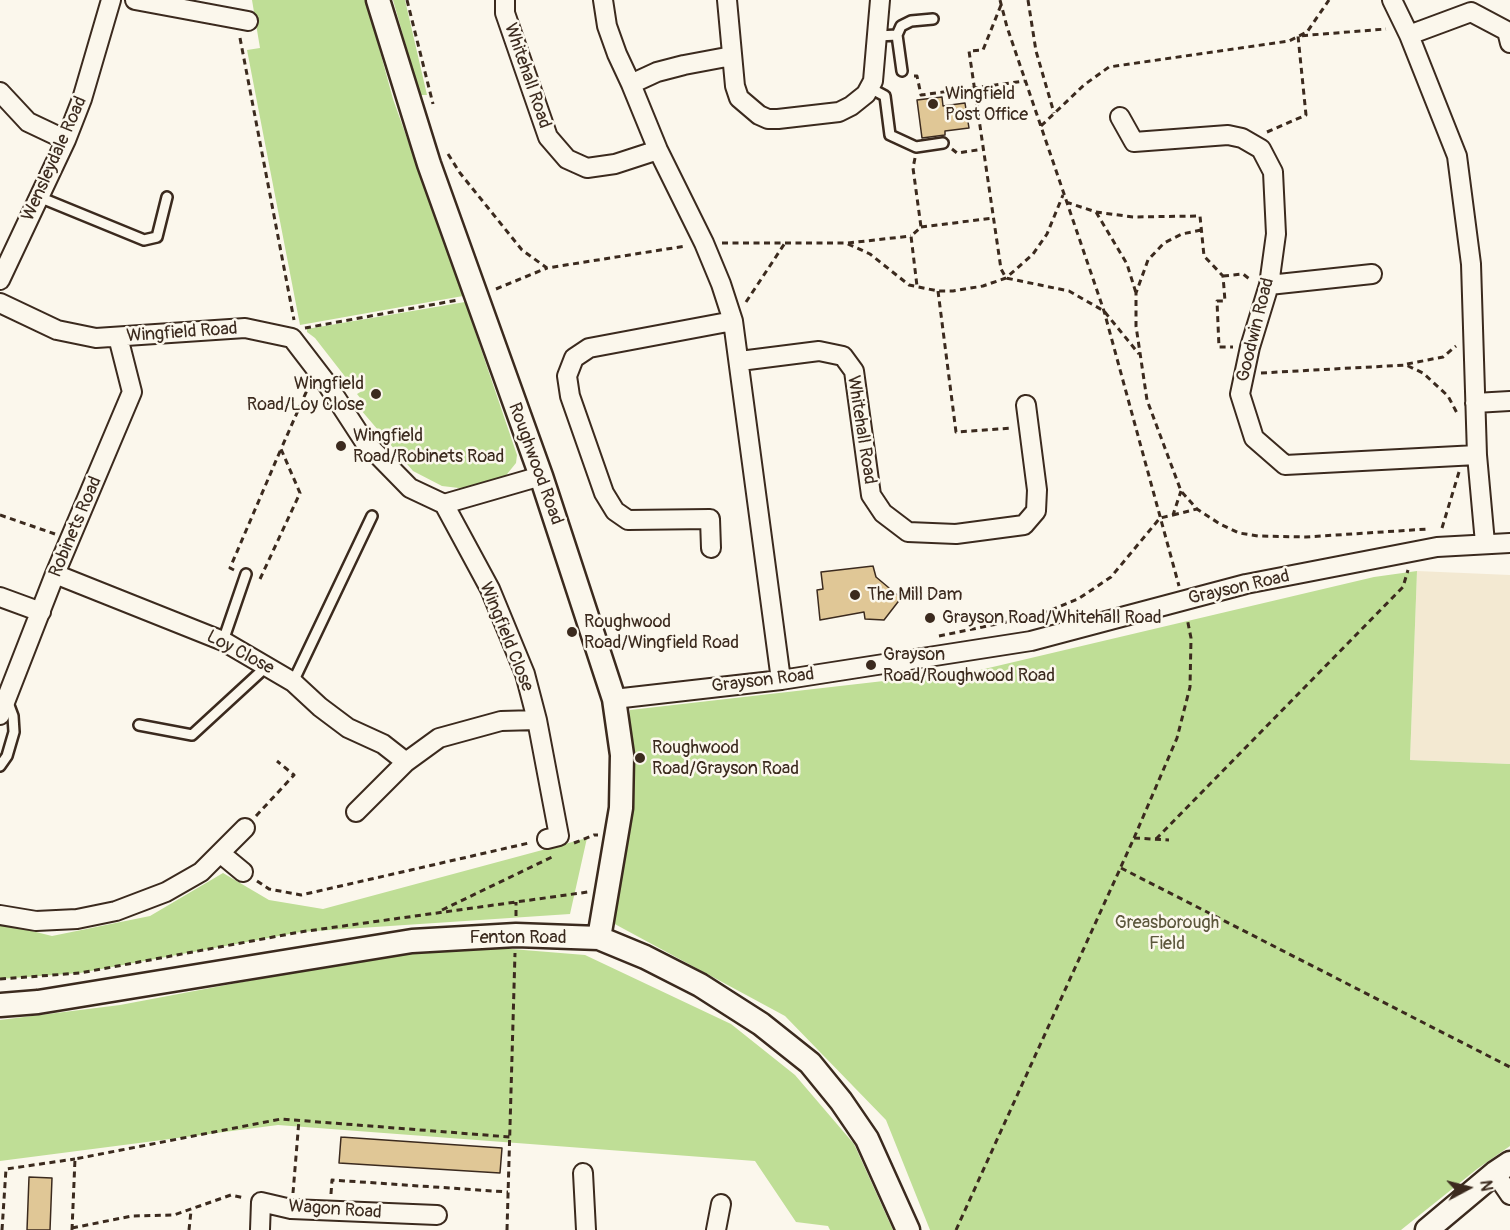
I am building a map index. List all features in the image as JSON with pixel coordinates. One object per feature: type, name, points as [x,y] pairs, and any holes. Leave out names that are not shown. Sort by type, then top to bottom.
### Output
[{"type":"street","name":"Wensleydale Road","points":[[0,280],[66,140],[82,99],[111,0]]},
{"type":"street","points":[[135,0],[248,21]]},
{"type":"street","name":"Roughwood Road","points":[[378,0],[429,164],[541,476],[614,699],[622,755],[621,808],[599,938]]},
{"type":"street","name":"Whitehall Road","points":[[505,0],[505,13],[548,137],[567,159],[587,168],[615,164],[658,150]]},
{"type":"street","points":[[603,0],[607,26],[617,54],[658,150],[704,243],[733,321],[781,680]]},
{"type":"street","points":[[726,0],[735,86],[739,98],[747,107],[768,119],[818,116],[839,112],[861,99],[873,81],[880,0]]},
{"type":"street","points":[[1392,0],[1407,31],[1457,156],[1471,264],[1475,404],[1470,455],[1485,543]]},
{"type":"street","points":[[1407,31],[1472,12],[1507,31],[1510,43]]},
{"type":"street","points":[[631,84],[657,72],[732,56]]},
{"type":"street","points":[[0,92],[28,122],[66,140]]},
{"type":"street","points":[[1120,117],[1134,142],[1228,135],[1246,141]]},
{"type":"street","name":"Goodwin Road","points":[[1246,141],[1261,149],[1273,172],[1276,234],[1269,285],[1250,347],[1240,394],[1254,438],[1285,465],[1470,455]]},
{"type":"street","points":[[1269,285],[1372,274]]},
{"type":"street","name":"Wingfield Road","points":[[0,303],[57,330],[96,338],[245,328],[292,338],[364,441],[410,488],[444,504]]},
{"type":"street","points":[[711,548],[710,519],[628,520],[615,511],[604,494],[570,396],[567,376],[574,358],[589,348],[733,321]]},
{"type":"street","name":"Robinets Road","points":[[4,708],[55,574],[132,392],[118,337]]},
{"type":"street","name":"Whitehall Road","points":[[740,361],[819,351],[843,356],[854,371],[871,495],[883,513],[908,532],[956,534],[1024,525],[1036,511],[1037,490],[1026,405]]},
{"type":"street","points":[[1475,404],[1510,401]]},
{"type":"street","points":[[444,504],[541,476]]},
{"type":"street","name":"Wingfield Close","points":[[444,504],[490,589],[525,674],[537,720],[556,842]]},
{"type":"street","name":"Grayson Road","points":[[614,699],[781,680],[1031,641],[1246,584],[1414,551],[1485,543],[1510,543]]},
{"type":"street","name":"Loy Close","points":[[55,574],[223,640],[293,682],[320,707],[348,728],[383,744],[406,762]]},
{"type":"street","points":[[0,597],[41,612]]},
{"type":"street","points":[[356,812],[406,762],[438,738],[501,721],[537,720]]},
{"type":"street","points":[[0,915],[36,921],[77,919],[116,910],[166,892],[201,872],[245,828]]},
{"type":"street","points":[[220,853],[243,872]]},
{"type":"street","name":"Fenton Road","points":[[0,1005],[38,1002],[412,941],[516,935],[599,938],[645,957],[700,985],[760,1024],[810,1063],[841,1101],[867,1139],[908,1230]]},
{"type":"street","points":[[1428,1230],[1502,1168],[1510,1195]]},
{"type":"street","points":[[583,1173],[586,1230]]},
{"type":"street","points":[[260,1230],[261,1202]]},
{"type":"street","name":"Wagon Road","points":[[261,1202],[291,1209],[437,1215]]},
{"type":"street","points":[[716,1230],[721,1204]]},
{"type":"lane","points":[[904,74],[897,35],[901,26],[910,21],[933,19]]},
{"type":"lane","points":[[878,36],[897,35]]},
{"type":"lane","points":[[870,88],[885,96],[890,135],[916,147],[944,143]]},
{"type":"lane","points":[[39,197],[144,240],[157,237],[167,197]]},
{"type":"lane","points":[[293,682],[372,516]]},
{"type":"lane","points":[[223,640],[246,574]]},
{"type":"lane","points":[[139,725],[192,735],[267,666]]},
{"type":"lane","points":[[0,766],[7,756],[14,732],[14,716],[4,708]]},
{"type":"path","points":[[1028,0],[1036,51],[1054,113]]},
{"type":"path","points":[[1041,126],[1084,85],[1110,67],[1289,41],[1307,32],[1329,0]]},
{"type":"path","points":[[1001,4],[983,50],[969,51],[1001,269],[1006,278],[1069,291],[1104,311],[1140,355]]},
{"type":"path","points":[[1298,36],[1407,31]]},
{"type":"path","points":[[232,32],[240,37],[296,329],[476,297],[547,268]]},
{"type":"path","points":[[1246,141],[1306,115],[1298,36]]},
{"type":"path","points":[[904,74],[917,76],[921,95],[1025,81]]},
{"type":"path","points":[[944,143],[957,153],[984,150]]},
{"type":"path","points":[[916,147],[913,168],[921,227]]},
{"type":"path","points":[[1066,202],[1096,212],[1133,217],[1200,216],[1204,256],[1223,276],[1225,301],[1217,301],[1219,346],[1250,347]]},
{"type":"path","points":[[1096,212],[1127,264],[1136,293]]},
{"type":"path","points":[[846,243],[912,236],[921,227],[994,218]]},
{"type":"path","points":[[912,236],[917,286]]},
{"type":"path","points":[[733,321],[785,243]]},
{"type":"path","points":[[1223,276],[1243,274],[1249,280],[1269,285]]},
{"type":"path","points":[[938,291],[957,432],[1029,426]]},
{"type":"path","points":[[1244,374],[1406,364],[1443,357],[1457,346],[1473,327]]},
{"type":"path","points":[[1406,364],[1423,373],[1448,396],[1458,414]]},
{"type":"path","points":[[281,449],[300,493],[260,579],[230,568],[281,449],[316,370]]},
{"type":"path","points":[[1442,528],[1470,455]]},
{"type":"path","points":[[1173,515],[1181,491]]},
{"type":"path","points":[[930,640],[939,636],[1036,616],[1078,599],[1111,577],[1160,518],[1197,509]]},
{"type":"path","points":[[0,515],[70,540]]},
{"type":"path","points":[[1156,839],[1403,587],[1414,551]]},
{"type":"path","points":[[245,828],[294,775],[277,761]]},
{"type":"path","points":[[243,872],[269,889],[301,895],[556,842],[570,845],[594,834],[617,838]]},
{"type":"path","points":[[1134,838],[1169,840]]},
{"type":"path","points":[[438,912],[556,842]]},
{"type":"path","points":[[1120,868],[1510,1067]]},
{"type":"path","points":[[0,979],[80,973],[300,932],[583,891],[608,894]]},
{"type":"path","points":[[516,901],[516,918]]},
{"type":"path","points":[[507,1230],[515,952]]},
{"type":"path","points":[[2,1230],[6,1169],[75,1159],[281,1119],[510,1137]]},
{"type":"path","points":[[291,1209],[299,1120]]},
{"type":"path","points":[[75,1159],[72,1229],[132,1216],[174,1215],[231,1195],[261,1202]]},
{"type":"path","points":[[332,1180],[508,1192]]},
{"type":"path","points":[[189,1230],[191,1210]]},
{"type":"shaded area","points":[[1417,571],[1510,575],[1510,764],[1410,760]]},
{"type":"green space","points":[[252,0],[366,0],[393,99],[463,296],[300,325],[247,50],[260,48]]},
{"type":"green space","points":[[393,0],[405,0],[427,95],[420,95]]},
{"type":"green space","points":[[465,302],[517,455],[516,463],[503,479],[489,485],[459,488],[442,486],[413,471],[355,403],[361,399],[357,394],[362,391],[356,381],[350,383],[315,338],[307,332],[307,329]]},
{"type":"green space","name":"Greasborough Field","points":[[1417,571],[1410,760],[1510,764],[1510,1146],[1477,1169],[1401,1230],[930,1230],[886,1120],[785,1016],[611,922],[630,789],[630,710],[980,670],[1374,577]]},
{"type":"green space","points":[[587,838],[570,914],[300,932],[80,973],[0,979],[0,923],[52,936],[150,916],[223,873],[269,900],[323,909]]},
{"type":"green space","points":[[487,947],[585,955],[731,1024],[795,1075],[854,1144],[893,1230],[830,1230],[828,1226],[796,1222],[755,1161],[278,1125],[0,1161],[0,1020],[120,1005],[391,954]]},
{"type":"building","points":[[942,97],[943,106],[965,103],[969,128],[945,131],[945,135],[922,138],[917,100]]},
{"type":"building","points":[[873,566],[876,577],[901,598],[884,620],[865,619],[864,612],[820,620],[817,590],[823,589],[821,572]]},
{"type":"building","points":[[341,1137],[502,1148],[500,1173],[339,1163]]},
{"type":"building","points":[[29,1177],[52,1178],[50,1230],[27,1230]]},
{"type":"place","name":"Wingfield Post Office","points":[[933,104]]},
{"type":"place","name":"Wingfield Road/Loy Close","points":[[376,394]]},
{"type":"place","name":"Wingfield Road/Robinets Road","points":[[341,446]]},
{"type":"place","name":"The Mill Dam","points":[[855,595]]},
{"type":"place","name":"Grayson Road/Whitehall Road","points":[[930,618]]},
{"type":"place","name":"Roughwood Road/Wingfield Road","points":[[572,632]]},
{"type":"place","name":"Grayson Road/Roughwood Road","points":[[871,665]]},
{"type":"place","name":"Roughwood Road/Grayson Road","points":[[640,758]]}]
